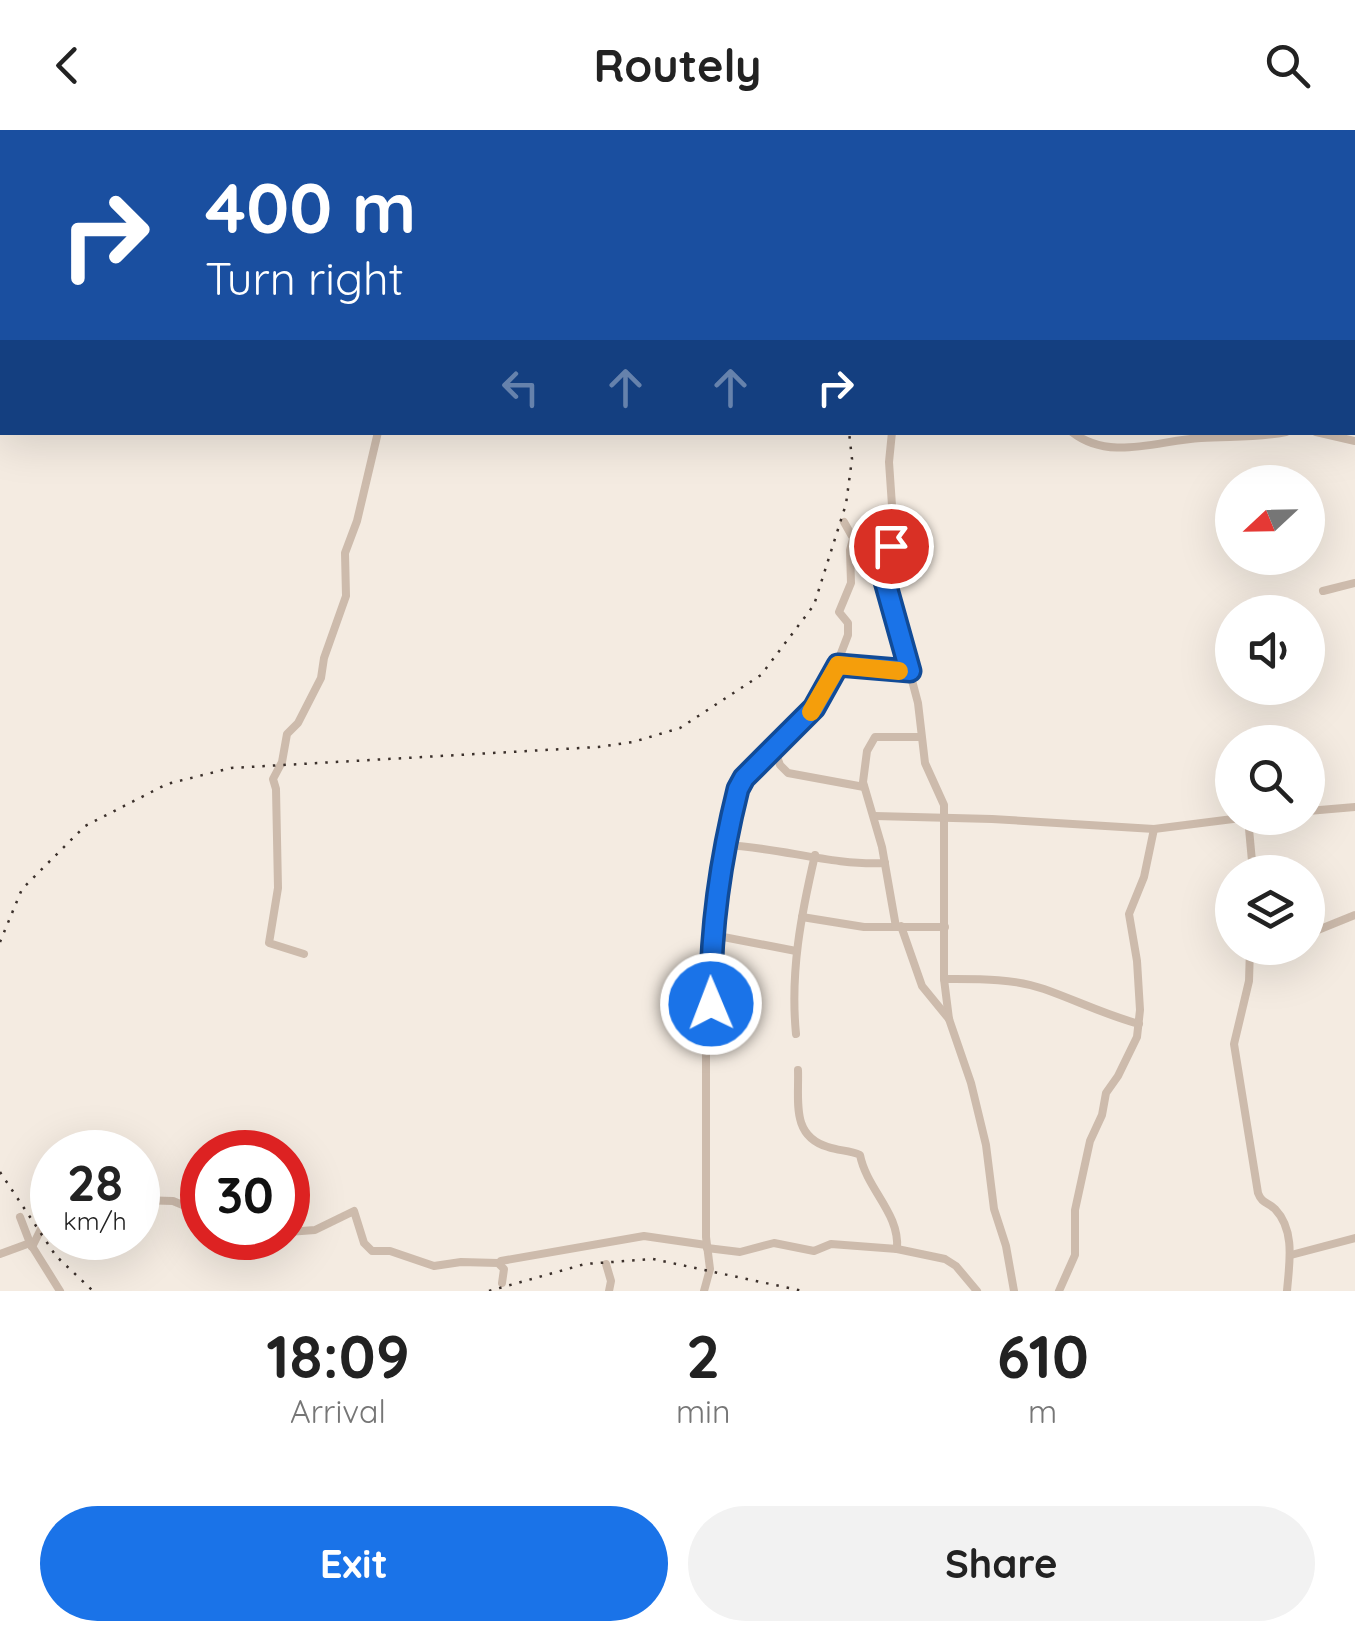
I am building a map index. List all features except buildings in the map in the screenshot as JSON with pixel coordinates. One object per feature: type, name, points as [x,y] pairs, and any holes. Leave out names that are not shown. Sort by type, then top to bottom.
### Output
[{"type":"street","points":[[304,954],[269,943],[278,888],[276,789],[272,779],[282,762],[287,734],[322,678],[324,658],[346,596],[346,547],[357,521],[377,435]]},
{"type":"street","points":[[884,578],[893,520],[889,470],[892,435]]},
{"type":"street","points":[[1079,435],[1126,448],[1145,448],[1182,439],[1275,435]]},
{"type":"street","points":[[1329,435],[1355,441]]},
{"type":"street","points":[[844,522],[884,578],[918,703],[925,763],[940,790],[945,817],[944,979],[949,1019],[971,1083],[986,1145],[994,1209],[1014,1291]]},
{"type":"street","points":[[711,1004],[712,934],[724,846],[738,789],[748,771],[814,708],[838,665],[848,636],[848,623],[839,612],[851,584],[853,539]]},
{"type":"street","points":[[1322,591],[1355,583]]},
{"type":"street","points":[[838,665],[910,671]]},
{"type":"street","points":[[921,737],[874,737],[862,779],[875,816],[898,927],[922,986],[949,1019]]},
{"type":"street","points":[[774,748],[780,766],[788,773],[864,787]]},
{"type":"street","points":[[1325,810],[1355,807]]},
{"type":"street","points":[[875,816],[1154,829],[1215,822]]},
{"type":"street","points":[[1059,1291],[1075,1255],[1074,1210],[1088,1147],[1106,1093],[1133,1048],[1139,1024],[1136,956],[1128,914],[1144,877],[1154,829]]},
{"type":"street","points":[[724,846],[771,848],[858,864],[884,863]]},
{"type":"street","points":[[796,1034],[792,988],[815,856]]},
{"type":"street","points":[[1325,927],[1355,915]]},
{"type":"street","points":[[802,917],[864,927],[945,927]]},
{"type":"street","points":[[712,934],[796,951]]},
{"type":"street","points":[[782,948],[798,937]]},
{"type":"street","points":[[1249,965],[1234,1036],[1238,1079],[1258,1193],[1262,1202],[1278,1213],[1291,1255],[1287,1291]]},
{"type":"street","points":[[944,979],[990,979],[1030,986],[1139,1024]]},
{"type":"street","points":[[704,1291],[710,1269],[706,1043],[713,1017]]},
{"type":"street","points":[[798,1070],[798,1116],[803,1130],[814,1142],[860,1155],[866,1177],[898,1228],[897,1249]]},
{"type":"street","points":[[310,1230],[354,1211],[364,1243],[372,1251],[390,1251],[434,1266],[498,1262],[504,1269],[502,1283]]},
{"type":"street","points":[[20,1217],[30,1242]]},
{"type":"street","points":[[501,1262],[644,1236],[740,1252],[774,1243],[814,1251],[831,1244],[897,1249],[945,1259],[977,1291]]},
{"type":"street","points":[[1291,1255],[1355,1238]]},
{"type":"street","points":[[0,1254],[30,1245]]},
{"type":"street","points":[[40,1260],[60,1291]]},
{"type":"street","points":[[606,1264],[611,1281],[609,1291]]},
{"type":"railway","points":[[0,942],[22,889],[85,826],[167,784],[231,768],[598,747],[633,742],[680,728],[761,675],[814,605],[846,504],[852,459],[849,435]]},
{"type":"railway","points":[[0,1172],[56,1256],[93,1291]]},
{"type":"railway","points":[[489,1291],[585,1264],[653,1259],[803,1291]]},
{"type":"slow traffic","points":[[811,712],[838,665],[899,671]]},
{"type":"route","points":[[711,1004],[711,949],[719,867],[738,789],[748,771],[814,708],[838,665],[910,671],[884,578],[891,546]]}]
